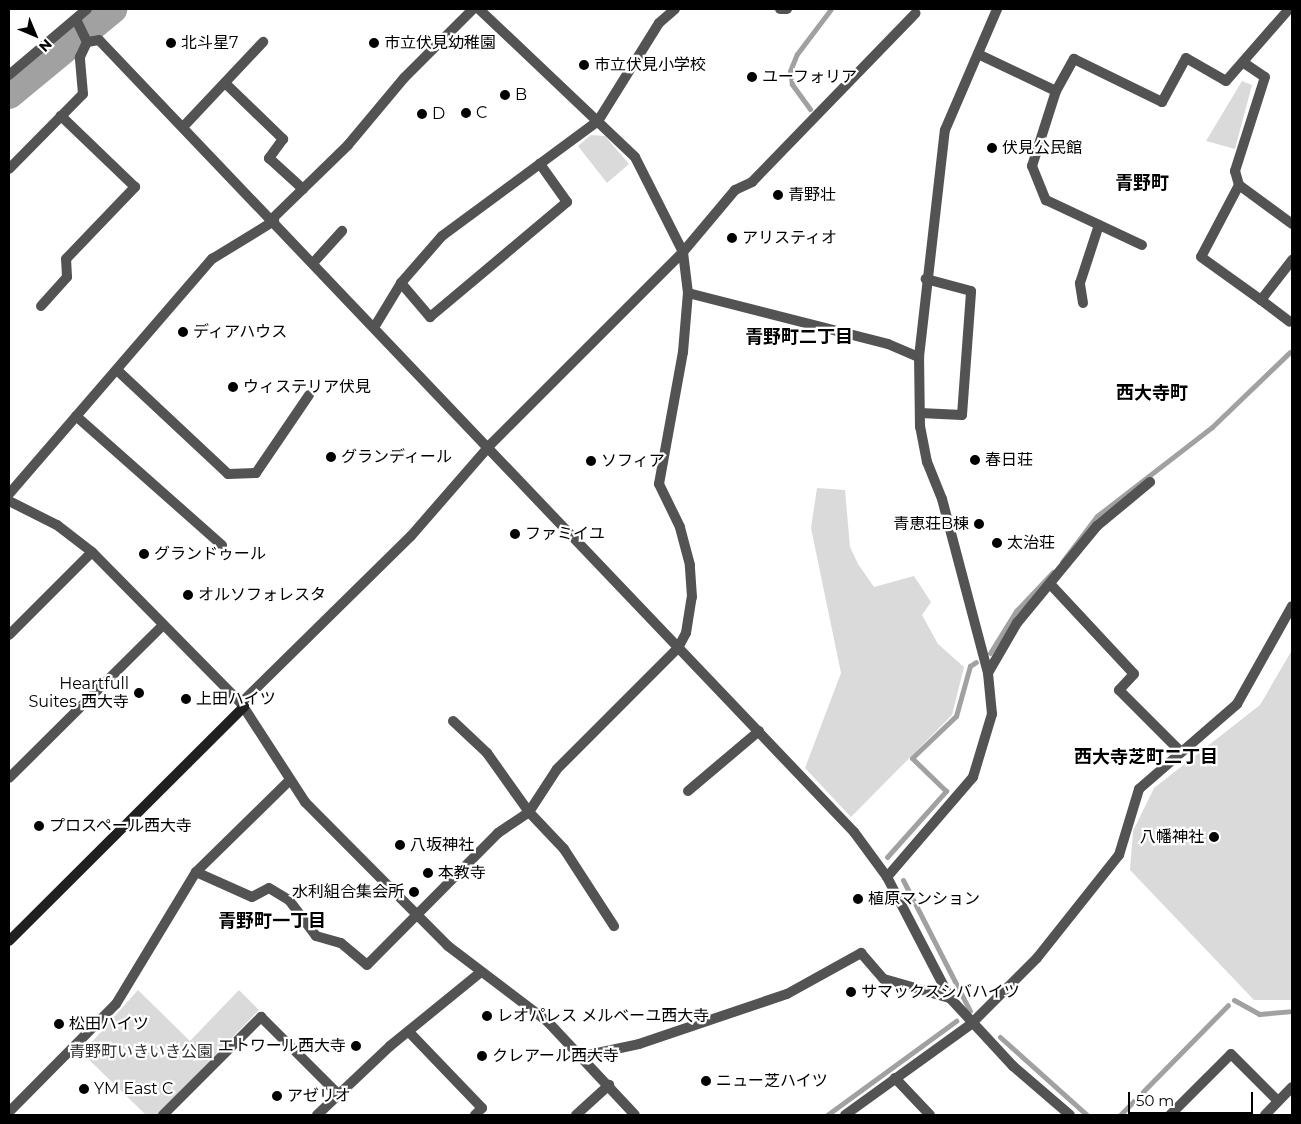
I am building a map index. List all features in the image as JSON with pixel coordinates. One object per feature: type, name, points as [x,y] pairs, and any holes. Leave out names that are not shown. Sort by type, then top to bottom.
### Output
[{"type":"street","points":[[9,75],[78,22],[87,9]]},
{"type":"street","points":[[9,494],[212,259],[273,220],[473,9]]},
{"type":"street","points":[[196,872],[252,897],[269,888],[289,900],[316,936],[341,943],[367,965],[498,834],[529,812],[557,769],[678,648],[686,633],[692,597],[690,565],[680,526],[659,484],[683,352],[688,293],[683,252],[635,157],[479,9]]},
{"type":"street","points":[[375,326],[401,283],[442,236],[598,121],[659,23],[675,9]]},
{"type":"street","points":[[780,9],[787,9]]},
{"type":"street","points":[[887,877],[973,778],[992,714],[988,673],[942,499],[927,462],[920,413],[919,357],[926,279],[945,130],[997,9]]},
{"type":"street","points":[[1142,245],[1046,200],[1032,166],[1056,91],[1074,59],[1162,102],[1186,58],[1226,81],[1244,63],[1289,9]]},
{"type":"street","points":[[9,941],[411,536],[490,445],[683,252],[735,190],[752,182],[916,13]]},
{"type":"street","points":[[9,168],[83,94],[80,57],[87,42],[78,22]]},
{"type":"street","points":[[87,42],[99,40],[490,445],[678,648],[760,731],[854,832],[887,877],[950,998],[971,1024],[1070,1115]]},
{"type":"street","points":[[183,127],[263,42]]},
{"type":"street","points":[[978,54],[1056,91]]},
{"type":"street","points":[[1244,63],[1265,77],[1235,171],[1238,186],[1201,257],[1290,322]]},
{"type":"street","points":[[225,83],[282,139],[269,158],[303,189]]},
{"type":"street","points":[[41,306],[67,277],[66,259],[135,187],[61,116]]},
{"type":"street","points":[[401,283],[430,317],[567,202],[540,164]]},
{"type":"street","points":[[1238,186],[1292,224]]},
{"type":"street","points":[[1083,303],[1080,283],[1099,224]]},
{"type":"street","points":[[314,262],[342,231]]},
{"type":"street","points":[[1261,300],[1292,260]]},
{"type":"street","points":[[920,413],[962,415],[971,291],[926,279]]},
{"type":"street","points":[[688,293],[888,344],[919,357]]},
{"type":"street","points":[[117,370],[228,474],[256,473],[309,394]]},
{"type":"street","points":[[76,416],[222,545]]},
{"type":"street","points":[[988,673],[1018,623],[1052,586],[1097,526],[1150,482]]},
{"type":"street","points":[[9,501],[57,525],[92,552],[161,627],[242,705],[305,802],[417,915],[481,972],[548,1022],[583,1056],[635,1115]]},
{"type":"street","points":[[9,635],[92,552]]},
{"type":"street","points":[[1052,586],[1134,674],[1119,690],[1179,750]]},
{"type":"street","points":[[845,1115],[971,1024],[1037,958],[1095,890],[1120,855],[1139,789],[1179,750],[1237,704],[1292,606]]},
{"type":"street","points":[[9,778],[161,627]]},
{"type":"street","points":[[452,721],[487,753],[529,812],[564,849],[614,926]]},
{"type":"street","points":[[688,791],[760,731]]},
{"type":"street","points":[[9,1112],[116,1004],[196,872],[290,780]]},
{"type":"street","points":[[583,1056],[639,1044],[787,994],[861,953],[884,979],[950,998]]},
{"type":"street","points":[[317,1115],[338,1094],[481,972]]},
{"type":"street","points":[[163,1115],[261,1017],[338,1094]]},
{"type":"street","points":[[410,1033],[482,1108],[476,1115]]},
{"type":"street","points":[[1170,1115],[1231,1054],[1278,1101]]},
{"type":"street","points":[[895,1078],[930,1115]]},
{"type":"street","points":[[576,1115],[609,1085]]},
{"type":"street","points":[[1265,1115],[1292,1087]]},
{"type":"green space","points":[[1242,81],[1252,85],[1235,149],[1206,141]]},
{"type":"green space","points":[[591,135],[605,136],[629,164],[607,183],[578,146]]},
{"type":"green space","points":[[817,488],[845,490],[850,547],[858,564],[874,587],[914,576],[931,602],[922,615],[938,644],[964,667],[952,715],[851,817],[805,768],[841,673],[811,528]]},
{"type":"green space","name":"八幡神社","points":[[1292,650],[1292,1000],[1254,1000],[1130,870],[1133,831],[1154,788],[1260,705]]},
{"type":"green space","name":"青野町いきいき公園","points":[[138,990],[190,1041],[239,990],[259,1010],[157,1115],[146,1115],[82,1053]]},
{"type":"waterway","points":[[9,94],[112,9]]},
{"type":"waterway","points":[[810,109],[792,84],[790,71],[797,54],[831,9]]},
{"type":"waterway","points":[[1062,562],[1097,516],[1212,427],[1290,352]]},
{"type":"waterway","points":[[990,653],[1016,611],[1053,572]]},
{"type":"waterway","points":[[887,857],[946,791],[912,758],[956,716],[970,666],[976,662]]},
{"type":"waterway","points":[[903,880],[970,1011]]},
{"type":"waterway","points":[[1234,1000],[1259,1014],[1292,1011]]},
{"type":"waterway","points":[[1120,1115],[1228,1005]]},
{"type":"waterway","points":[[827,1115],[956,1021]]},
{"type":"waterway","points":[[1000,1037],[1087,1115]]},
{"type":"place","name":"北斗星7","points":[[171,43]]},
{"type":"place","name":"市立伏見幼稚園","points":[[374,43]]},
{"type":"place","name":"市立伏見小学校","points":[[584,65]]},
{"type":"place","name":"ユーフォリア","points":[[752,77]]},
{"type":"place","name":"B","points":[[505,95]]},
{"type":"place","name":"C","points":[[466,113]]},
{"type":"place","name":"D","points":[[422,114]]},
{"type":"place","name":"伏見公民館","points":[[992,148]]},
{"type":"place","name":"青野壮","points":[[778,195]]},
{"type":"place","name":"アリスティオ","points":[[732,238]]},
{"type":"place","name":"ディアハウス","points":[[183,332]]},
{"type":"place","name":"ウィステリア伏見","points":[[233,387]]},
{"type":"place","name":"グランディール","points":[[331,457]]},
{"type":"place","name":"春日荘","points":[[975,460]]},
{"type":"place","name":"ソフィア","points":[[591,461]]},
{"type":"place","name":"青恵荘B棟","points":[[979,524]]},
{"type":"place","name":"ファミイユ","points":[[515,534]]},
{"type":"place","name":"太治荘","points":[[997,543]]},
{"type":"place","name":"グランドゥール","points":[[144,554]]},
{"type":"place","name":"オルソフォレスタ","points":[[188,595]]},
{"type":"place","name":"Heartfull Suites 西大寺","points":[[139,693]]},
{"type":"place","name":"上田ハイツ","points":[[186,699]]},
{"type":"place","name":"プロスペール西大寺","points":[[39,826]]},
{"type":"place","name":"八幡神社","points":[[1214,837]]},
{"type":"place","name":"八坂神社","points":[[400,845]]},
{"type":"place","name":"本教寺","points":[[428,873]]},
{"type":"place","name":"水利組合集会所","points":[[414,892]]},
{"type":"place","name":"植原マンション","points":[[858,899]]},
{"type":"place","name":"サマックスシバハイツ","points":[[851,992]]},
{"type":"place","name":"レオパレス メルベーユ西大寺","points":[[487,1016]]},
{"type":"place","name":"松田ハイツ","points":[[59,1024]]},
{"type":"place","name":"エトワール西大寺","points":[[356,1046]]},
{"type":"place","name":"クレアール西大寺","points":[[482,1056]]},
{"type":"place","name":"ニュー芝ハイツ","points":[[706,1081]]},
{"type":"place","name":"YM East C","points":[[84,1089]]},
{"type":"place","name":"アゼリオ","points":[[277,1096]]},
{"type":"district","name":"青野町","points":[[1142,183]]},
{"type":"district","name":"青野町二丁目","points":[[799,337]]},
{"type":"district","name":"西大寺町","points":[[1152,393]]},
{"type":"district","name":"西大寺芝町二丁目","points":[[1146,757]]},
{"type":"district","name":"青野町一丁目","points":[[272,921]]}]
